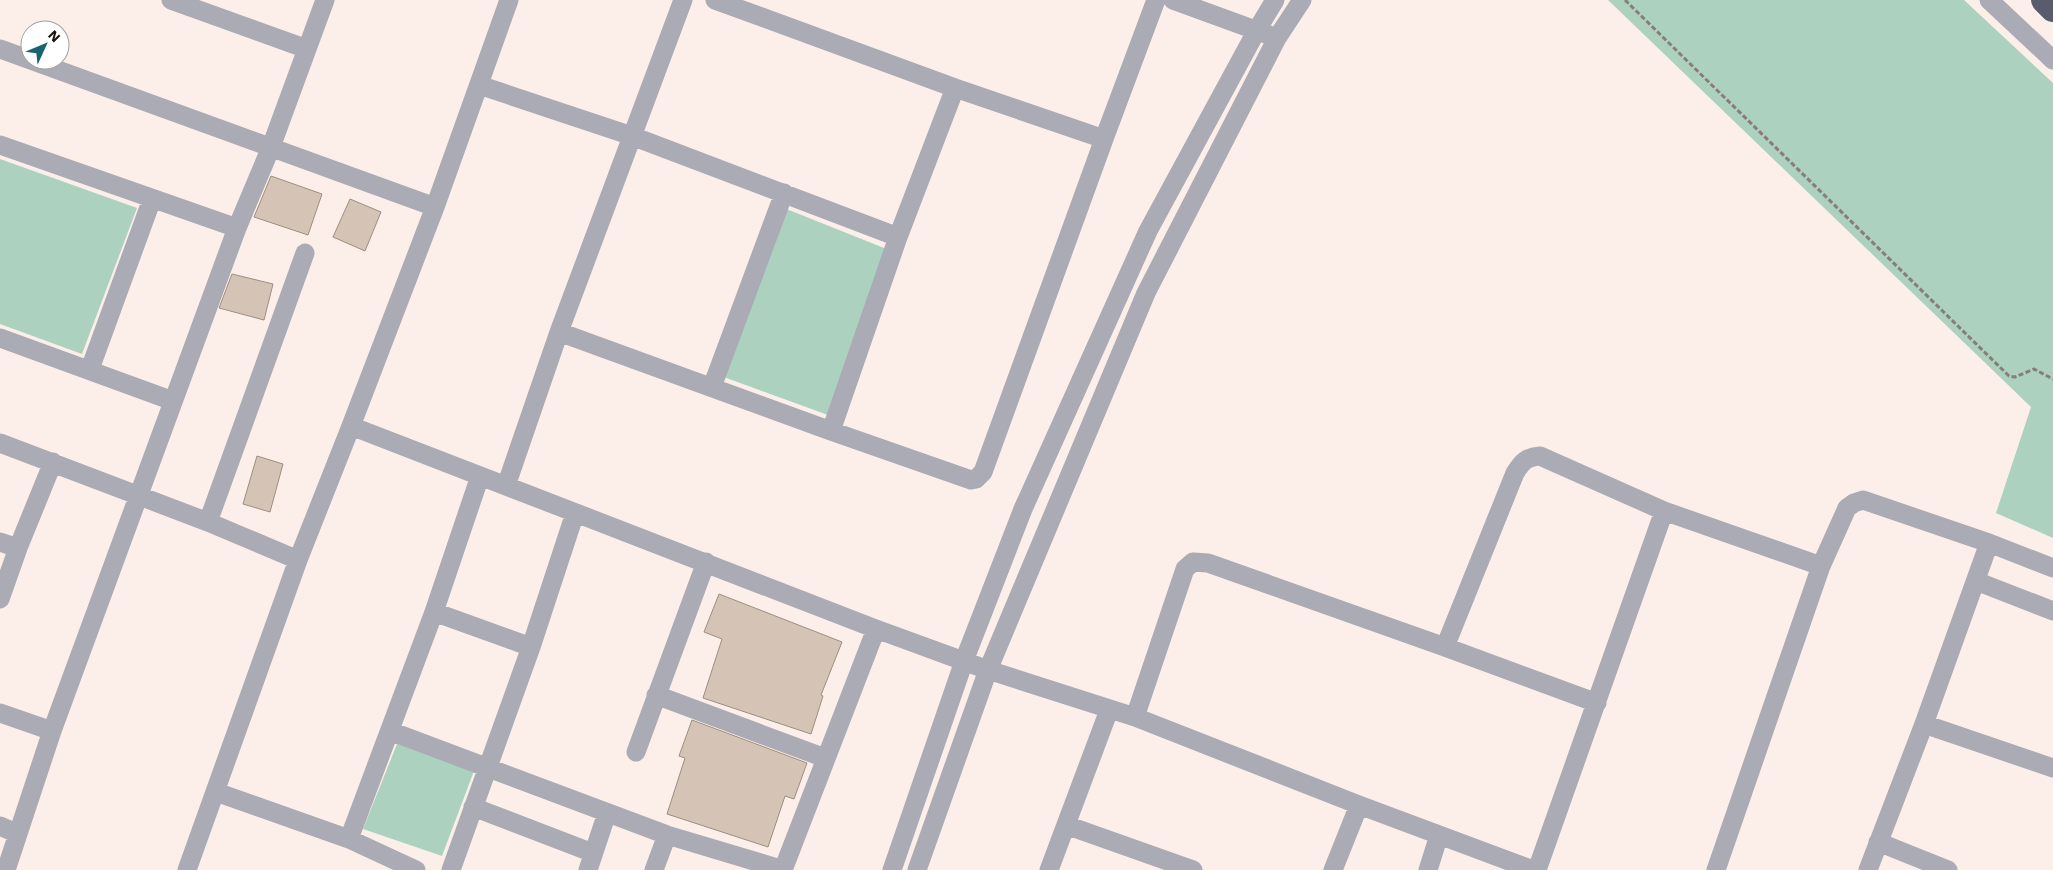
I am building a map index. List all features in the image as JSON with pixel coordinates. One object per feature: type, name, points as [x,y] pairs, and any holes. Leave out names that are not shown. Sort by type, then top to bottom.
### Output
[{"type":"highway","points":[[2044,0],[2053,9]]},
{"type":"street","points":[[171,0],[306,48]]},
{"type":"street","points":[[6,870],[52,731],[237,228],[271,147],[325,0]]},
{"type":"street","points":[[187,870],[298,560],[435,207],[509,0]]},
{"type":"street","points":[[506,486],[559,332],[683,0]]},
{"type":"street","points":[[715,0],[955,88],[1104,139]]},
{"type":"street","points":[[559,332],[831,432],[971,480],[980,477],[984,472],[1156,0]]},
{"type":"street","points":[[1174,0],[1277,38]]},
{"type":"street","points":[[892,870],[964,661],[1023,509],[1148,231],[1257,30],[1276,0]]},
{"type":"street","points":[[917,870],[988,670],[1146,293],[1277,38],[1302,0]]},
{"type":"street","points":[[1989,0],[2053,60]]},
{"type":"street","points":[[0,49],[435,207]]},
{"type":"street","points":[[479,85],[632,136],[898,237]]},
{"type":"street","points":[[831,432],[898,237],[955,88]]},
{"type":"street","points":[[0,145],[237,228]]},
{"type":"street","points":[[712,387],[784,193]]},
{"type":"street","points":[[90,370],[152,199]]},
{"type":"street","points":[[208,522],[305,254]]},
{"type":"street","points":[[0,338],[174,401]]},
{"type":"street","points":[[351,426],[876,629],[988,670],[1134,717],[1359,805],[1535,870],[1597,703],[1664,511]]},
{"type":"street","points":[[0,442],[140,495],[298,560]]},
{"type":"street","points":[[1445,648],[1515,473],[1528,457],[1540,456],[1664,511],[1821,566]]},
{"type":"street","points":[[0,599],[18,548],[53,462]]},
{"type":"street","points":[[349,839],[434,612],[480,476]]},
{"type":"street","points":[[1716,870],[1821,566],[1847,508],[1863,500],[1990,543],[2053,568]]},
{"type":"street","points":[[451,870],[486,767],[531,647],[575,513]]},
{"type":"street","points":[[0,542],[18,548]]},
{"type":"street","points":[[1868,870],[1990,543]]},
{"type":"street","points":[[636,752],[706,562]]},
{"type":"street","points":[[1134,717],[1185,569],[1193,562],[1208,563],[1597,703]]},
{"type":"street","points":[[1976,581],[2053,610]]},
{"type":"street","points":[[434,612],[531,647]]},
{"type":"street","points":[[390,731],[667,835],[784,870],[825,758],[876,629]]},
{"type":"street","points":[[656,695],[825,758]]},
{"type":"street","points":[[1049,870],[1109,710]]},
{"type":"street","points":[[0,713],[52,731]]},
{"type":"street","points":[[1924,724],[2053,768]]},
{"type":"street","points":[[216,792],[349,839],[416,870]]},
{"type":"street","points":[[1333,870],[1359,805]]},
{"type":"street","points":[[473,807],[591,861],[607,813]]},
{"type":"street","points":[[1066,825],[1193,870]]},
{"type":"street","points":[[0,826],[18,834]]},
{"type":"street","points":[[654,870],[667,835]]},
{"type":"street","points":[[1428,870],[1439,835]]},
{"type":"street","points":[[1878,842],[1948,870]]},
{"type":"path","points":[[1625,0],[2009,376],[2015,377],[2034,369],[2053,379]]},
{"type":"green space","points":[[1608,0],[1964,0],[2053,83],[2053,538],[1996,513],[2031,407]]},
{"type":"green space","points":[[0,159],[137,208],[82,354],[0,324]]},
{"type":"green space","points":[[784,208],[889,250],[828,415],[721,376]]},
{"type":"green space","points":[[399,739],[474,771],[442,856],[363,829]]},
{"type":"building","points":[[271,176],[322,194],[308,235],[254,217]]},
{"type":"building","points":[[350,199],[381,212],[365,251],[333,237]]},
{"type":"building","points":[[232,274],[273,284],[264,320],[219,308]]},
{"type":"building","points":[[257,456],[283,464],[270,512],[243,504]]},
{"type":"building","points":[[719,594],[842,642],[821,695],[823,696],[811,734],[703,698],[722,639],[704,632]]},
{"type":"building","points":[[692,720],[807,763],[794,799],[785,796],[768,847],[667,814],[685,758],[679,756]]}]
